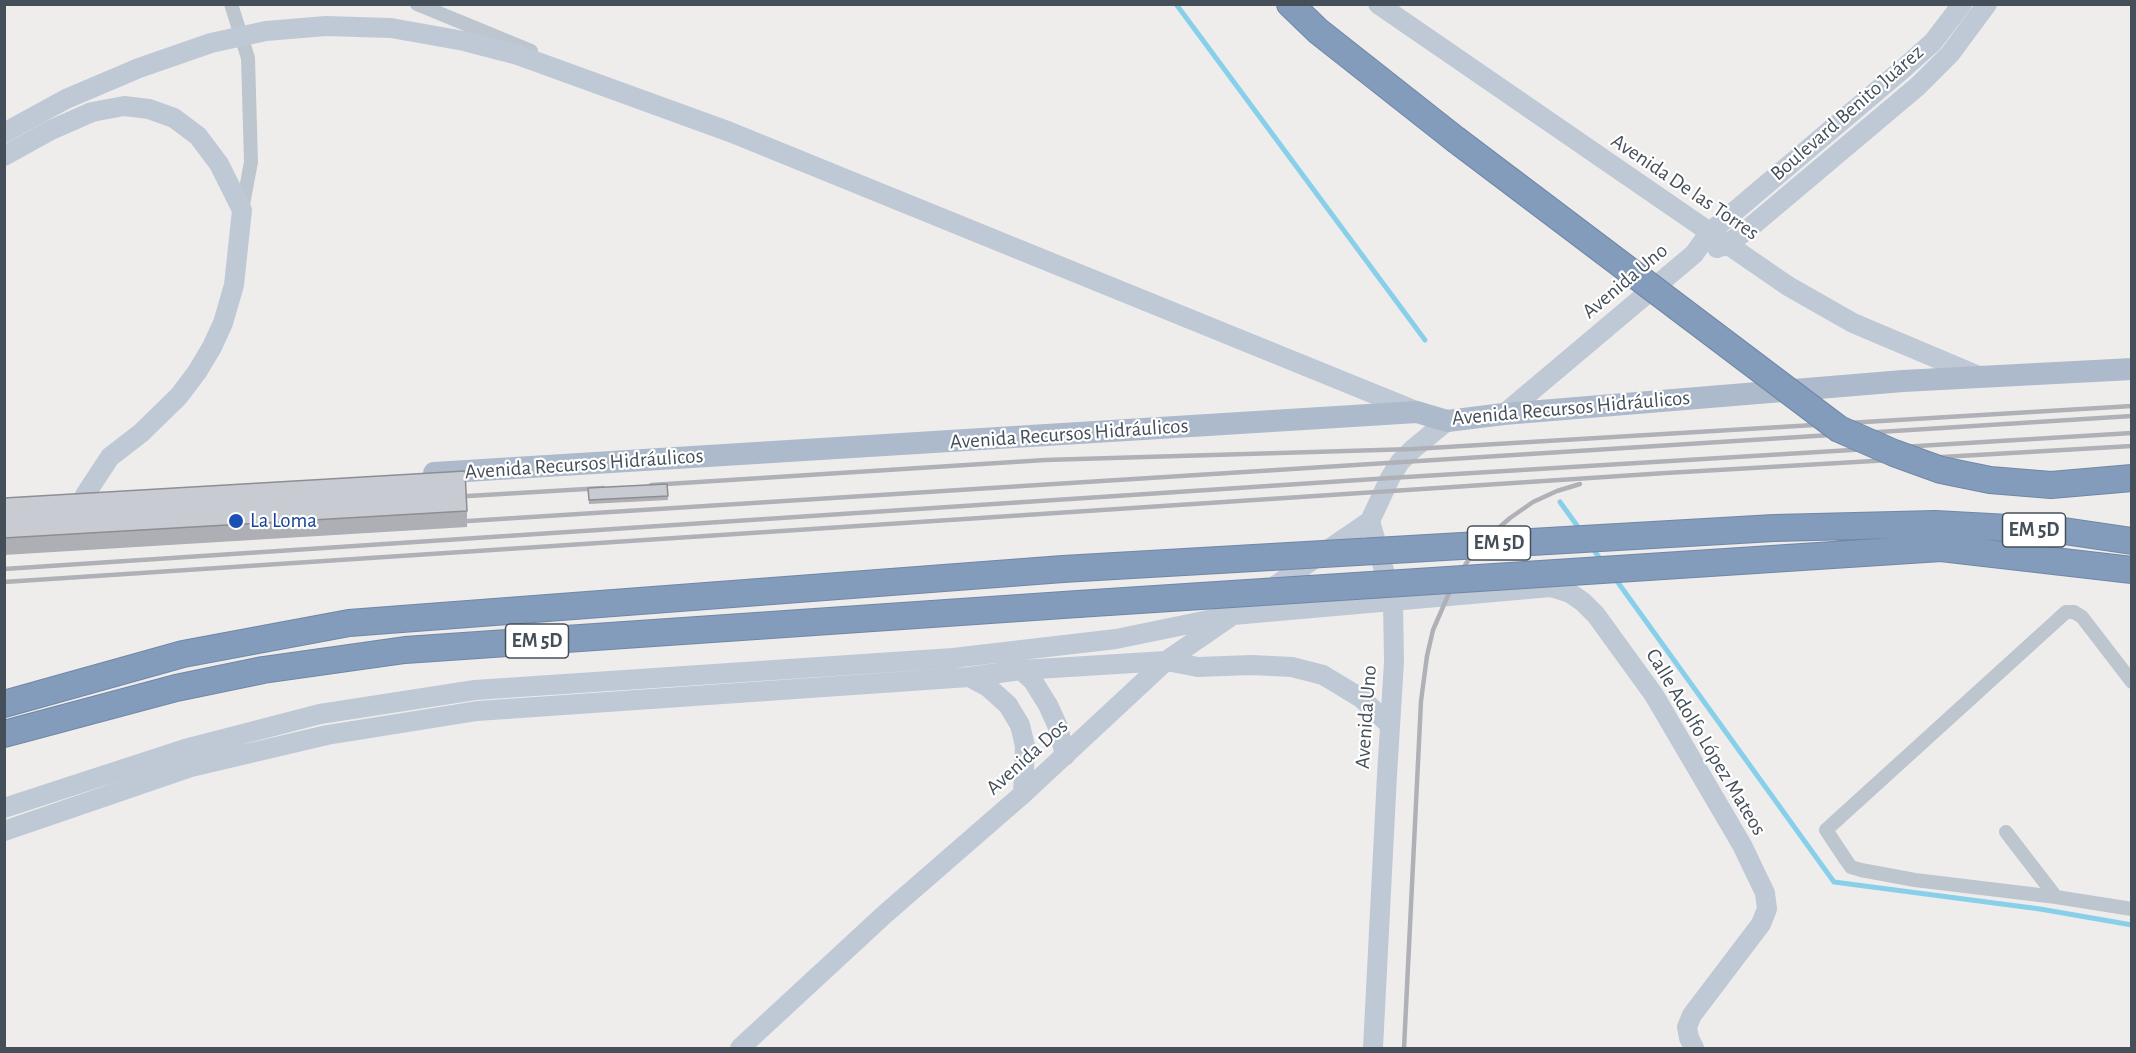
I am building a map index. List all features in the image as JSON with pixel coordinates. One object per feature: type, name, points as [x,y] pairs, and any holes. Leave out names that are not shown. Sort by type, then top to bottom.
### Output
[{"type":"highway","points":[[1290,4],[1318,31],[1455,139],[1839,429],[1941,470],[1990,480],[2051,485],[2132,478]]},
{"type":"highway","name":"EM 5D","points":[[4,704],[183,654],[349,623],[1063,568],[1774,528],[1935,524],[2064,531],[2132,541]]},
{"type":"highway","name":"EM 5D","points":[[4,734],[176,688],[263,670],[405,650],[1941,548],[2132,570]]},
{"type":"main road","name":"Avenida De las Torres","points":[[1377,4],[1788,286],[1853,323],[1983,378]]},
{"type":"main road","name":"Boulevard Benito Juárez","points":[[1709,233],[1930,45],[1962,4]]},
{"type":"main road","name":"Boulevard Benito Juárez","points":[[1726,245],[1748,230],[1918,86],[1950,54],[1987,4]]},
{"type":"main road","points":[[4,133],[66,99],[139,68],[211,44],[276,30],[326,26],[391,28],[464,41],[518,55],[730,132],[1417,412]]},
{"type":"main road","points":[[4,156],[77,118],[108,108],[133,106],[149,109],[166,114],[198,136],[226,176],[242,210],[234,285],[212,347],[198,372],[179,396],[141,433],[110,457],[85,495]]},
{"type":"main road","name":"Avenida Uno","points":[[1503,414],[1694,254],[1709,233]]},
{"type":"main road","name":"Avenida Uno","points":[[1694,254],[1726,245]]},
{"type":"main road","name":"Avenida Recursos Hidráulicos","points":[[418,474],[1417,412],[1447,421],[1503,414],[1903,381],[2132,369]]},
{"type":"main road","points":[[9,806],[185,749],[320,714],[475,690],[953,658],[1116,639],[1233,615],[1370,521],[1400,462],[1447,421]]},
{"type":"main road","points":[[62,496],[109,493]]},
{"type":"main road","name":"Avenida Uno","points":[[1370,521],[1394,602],[1394,662],[1373,1048]]},
{"type":"main road","name":"Calle Adolfo López Mateos","points":[[1394,602],[1529,588],[1551,587],[1570,592],[1596,615],[1654,695],[1742,845],[1765,893],[1767,909],[1761,924],[1692,1015],[1687,1027],[1694,1048]]},
{"type":"main road","name":"Avenida Dos","points":[[740,1048],[885,914],[1065,756],[1166,661],[1233,615],[1394,602]]},
{"type":"main road","points":[[1002,652],[1033,681],[1048,705],[1058,727],[1065,756]]},
{"type":"main road","points":[[11,828],[191,767],[327,735],[454,714],[969,677],[1021,670],[1166,661],[1198,667],[1252,665],[1292,668],[1323,675],[1361,698],[1390,725]]},
{"type":"main road","points":[[969,677],[988,687],[1008,705],[1020,725],[1025,746],[1023,794]]},
{"type":"street","points":[[231,4],[248,58],[251,162],[242,210]]},
{"type":"street","points":[[417,4],[730,132]]},
{"type":"street","points":[[2132,682],[2082,618],[2074,612],[2066,612],[1826,830],[1851,867],[1861,870],[1915,880],[2056,897],[2132,909]]},
{"type":"street","points":[[2007,832],[2056,897]]},
{"type":"building","points":[[465,471],[467,511],[4,538],[4,498]]},
{"type":"building","points":[[667,484],[668,496],[589,500],[588,488]]},
{"type":"waterway","points":[[1176,4],[1425,340]]},
{"type":"waterway","points":[[1560,502],[1581,531]]},
{"type":"waterway","points":[[1591,546],[1603,563]]},
{"type":"waterway","points":[[1614,577],[1834,882],[2040,909],[2132,925]]},
{"type":"railway","points":[[651,485],[1045,460],[1413,449],[2132,406]]},
{"type":"railway","points":[[452,522],[2132,416]]},
{"type":"railway","points":[[4,569],[1390,478],[2132,433]]},
{"type":"railway","points":[[4,582],[1666,473],[2132,446]]},
{"type":"railway","points":[[1404,1048],[1421,701],[1433,630],[1453,584],[1471,556],[1485,540],[1533,502],[1580,484]]},
{"type":"railway","points":[[451,497],[603,488]]},
{"type":"place","name":"La Loma","points":[[236,521]]}]
